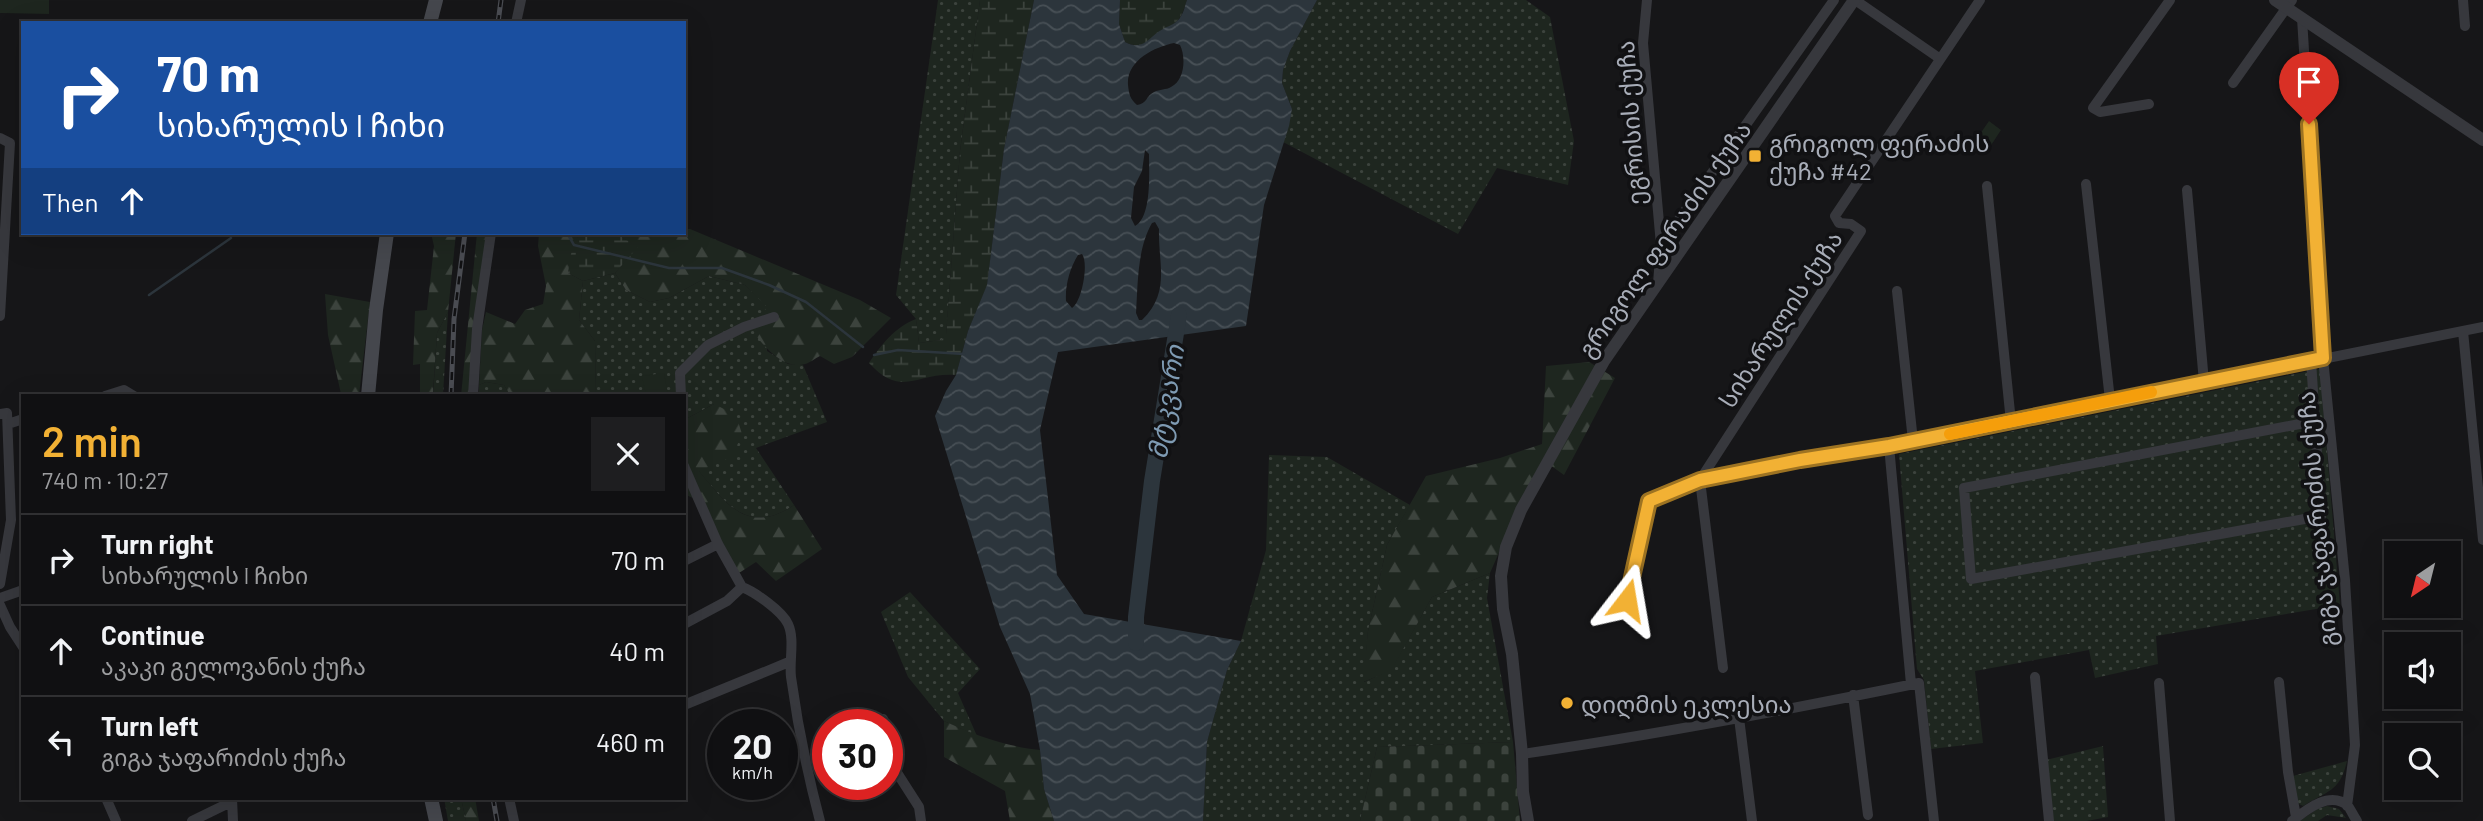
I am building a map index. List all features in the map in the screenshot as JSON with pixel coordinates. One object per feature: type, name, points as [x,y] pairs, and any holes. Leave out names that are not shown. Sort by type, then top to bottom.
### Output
[{"type":"main road","points":[[431,21],[436,0]]},
{"type":"main road","points":[[368,394],[387,235]]},
{"type":"main road","points":[[431,800],[436,821]]},
{"type":"street","points":[[516,21],[521,0]]},
{"type":"street","name":"ეგრისის ქუჩა","points":[[1647,0],[1643,43],[1661,245],[1658,284]]},
{"type":"street","points":[[1661,245],[1834,0]]},
{"type":"street","points":[[1854,0],[1939,58]]},
{"type":"street","name":"გრიგოლ ფერაძის ქუჩა","points":[[1528,821],[1523,792],[1512,654],[1503,609],[1501,576],[1506,547],[1521,510],[1595,376],[1854,0]]},
{"type":"street","name":"სიხარულის ქუჩა","points":[[1700,480],[1861,231],[1851,224],[1839,223],[1835,216],[1980,0]]},
{"type":"street","points":[[2149,104],[2100,112],[2093,108],[2170,0]]},
{"type":"street","points":[[2275,0],[2290,4],[2302,18],[2483,140]]},
{"type":"street","points":[[2463,0],[2465,26]]},
{"type":"street","points":[[2233,83],[2290,4]]},
{"type":"street","name":"გიგა ჯაფარიძის ქუჩა","points":[[2302,18],[2323,358],[2345,580],[2355,745],[2347,806]]},
{"type":"street","points":[[0,138],[10,143],[0,316]]},
{"type":"street","points":[[2086,184],[2110,400]]},
{"type":"street","points":[[1987,186],[2011,422]]},
{"type":"street","points":[[2187,190],[2204,382]]},
{"type":"street","points":[[474,394],[477,328],[491,235]]},
{"type":"street","points":[[1897,291],[1913,441]]},
{"type":"street","points":[[681,394],[680,373],[708,345],[744,327],[774,317]]},
{"type":"street","points":[[1627,600],[1649,501],[1700,480],[1889,446],[2483,327]]},
{"type":"street","points":[[2463,331],[2483,540]]},
{"type":"street","points":[[2311,360],[2315,421],[2321,516],[1971,579],[1964,488],[2315,421]]},
{"type":"street","points":[[111,394],[124,390],[131,394]]},
{"type":"street","points":[[0,414],[7,413],[12,520],[0,584]]},
{"type":"street","points":[[8,424],[21,420]]},
{"type":"street","points":[[1889,446],[1911,684]]},
{"type":"street","points":[[686,471],[718,544],[742,587],[754,592],[787,622],[791,638],[789,662],[799,739],[820,821]]},
{"type":"street","points":[[1700,480],[1723,668]]},
{"type":"street","points":[[686,560],[718,544]]},
{"type":"street","points":[[686,623],[727,601],[742,587]]},
{"type":"street","points":[[0,598],[21,591]]},
{"type":"street","points":[[0,605],[21,645]]},
{"type":"street","points":[[686,704],[789,662]]},
{"type":"street","points":[[2035,677],[2049,821]]},
{"type":"street","points":[[2280,682],[2294,819],[2320,802],[2333,800],[2347,806],[2357,821]]},
{"type":"street","points":[[1522,754],[1632,738],[1919,683],[1934,821]]},
{"type":"street","points":[[2159,683],[2170,821]]},
{"type":"street","points":[[1853,695],[1868,815]]},
{"type":"street","points":[[1739,718],[1752,821]]},
{"type":"street","points":[[903,782],[919,807],[921,821]]},
{"type":"street","points":[[107,800],[116,821]]},
{"type":"street","points":[[192,821],[231,800],[233,821]]},
{"type":"street","points":[[509,800],[514,821]]},
{"type":"green space","points":[[0,0],[49,0],[49,14],[0,13]]},
{"type":"green space","points":[[938,0],[980,0],[960,151],[946,336],[941,340],[919,343],[916,319],[896,295]]},
{"type":"green space","points":[[980,0],[1034,0],[1004,149],[987,286],[968,331],[956,375],[900,382],[881,374],[869,363],[889,337],[916,319],[919,343],[941,340],[946,335],[960,151]]},
{"type":"green space","points":[[1120,0],[1187,0],[1176,22],[1148,42],[1136,45],[1125,42],[1119,24]]},
{"type":"green space","points":[[1317,0],[1526,0],[1550,17],[1574,141],[1568,185],[1497,168],[1458,234],[1283,142],[1292,109],[1282,83],[1283,70]]},
{"type":"green space","points":[[1989,121],[2001,130],[1986,153],[1973,144]]},
{"type":"green space","points":[[686,229],[690,229],[860,300],[891,318],[852,357],[834,364],[820,356],[807,363],[791,364],[778,358],[757,337],[766,306],[745,285],[709,276],[669,298],[650,302],[626,290],[615,273],[637,247],[618,235],[686,235]]},
{"type":"green space","points":[[431,235],[456,235],[448,312],[437,333],[433,394],[420,394],[420,364],[413,365],[415,311],[427,310],[434,246]]},
{"type":"green space","points":[[477,235],[487,235],[471,394],[461,394]]},
{"type":"green space","points":[[539,235],[578,235],[568,273],[583,281],[579,320],[595,341],[596,394],[509,394],[504,385],[486,382],[479,385],[482,330],[486,312],[515,324],[525,310],[543,304],[546,286],[538,246]]},
{"type":"green space","points":[[578,235],[618,235],[638,247],[615,273],[583,281],[568,273]]},
{"type":"green space","points":[[615,273],[626,290],[650,302],[669,298],[709,276],[745,285],[767,306],[767,351],[788,364],[803,365],[827,422],[756,448],[794,505],[778,514],[751,517],[729,504],[698,470],[713,464],[714,404],[686,419],[686,394],[596,394],[595,341],[579,320],[583,281]]},
{"type":"green space","points":[[325,294],[370,302],[359,394],[341,394],[328,335]]},
{"type":"green space","points":[[448,312],[443,394],[433,394],[437,333]]},
{"type":"green space","points":[[1589,362],[1615,378],[1564,475],[1543,460],[1527,488],[1490,573],[1432,597],[1391,671],[1363,682],[1368,631],[1387,545],[1426,476],[1500,458],[1542,444],[1546,366]]},
{"type":"green space","points":[[2320,369],[2340,605],[2156,636],[2158,664],[2095,678],[2089,650],[1975,671],[1983,743],[1931,749],[1924,680],[1917,669],[1899,454]]},
{"type":"green space","points":[[664,373],[668,394],[646,394],[642,376]]},
{"type":"green space","points":[[486,382],[504,385],[509,394],[479,394],[479,385]]},
{"type":"green space","points":[[714,404],[736,415],[742,434],[732,457],[699,471],[729,504],[751,517],[778,514],[794,505],[822,549],[776,581],[756,562],[739,573],[722,545],[704,503],[686,495],[686,419]]},
{"type":"green space","points":[[1269,455],[1327,457],[1410,505],[1387,545],[1368,631],[1364,682],[1391,670],[1432,597],[1490,573],[1487,598],[1513,742],[1377,747],[1360,821],[1203,821],[1207,742],[1227,670],[1241,641],[1266,550]]},
{"type":"green space","points":[[910,592],[980,669],[958,693],[977,736],[944,721],[908,677],[881,612]]},
{"type":"green space","points":[[944,721],[991,740],[1040,750],[1044,789],[1054,821],[1010,821],[1005,791],[944,757]]},
{"type":"green space","points":[[1513,742],[1520,821],[1360,821],[1377,747]]},
{"type":"green space","points":[[2103,746],[2108,817],[2087,821],[2053,821],[2046,760]]},
{"type":"green space","points":[[2347,761],[2341,779],[2331,790],[2303,806],[2297,803],[2293,776]]},
{"type":"green space","points":[[444,800],[461,800],[466,821],[448,821]]},
{"type":"green space","points":[[461,800],[475,800],[479,821],[466,821]]},
{"type":"green space","points":[[2327,806],[2339,809],[2346,818],[2327,815],[2318,821],[2300,821],[2317,809]]},
{"type":"water","points":[[1034,0],[1120,0],[1119,24],[1125,42],[1137,45],[1177,21],[1187,0],[1317,0],[1283,70],[1282,83],[1292,109],[1264,205],[1246,326],[1058,352],[1040,430],[1057,575],[1084,614],[1241,641],[1227,670],[1207,742],[1203,821],[1054,821],[1044,789],[1030,694],[1000,627],[935,416],[956,375],[968,331],[987,285],[1004,149]],"holes":[[[1166,45],[1180,45],[1182,74],[1176,84],[1154,92],[1137,105],[1128,88],[1132,69],[1143,56]],[[1145,150],[1149,154],[1147,204],[1135,226],[1131,218],[1134,187],[1142,171]],[[1155,222],[1159,229],[1160,288],[1151,309],[1139,320],[1136,313],[1139,267],[1143,244],[1152,223]],[[1082,254],[1084,259],[1085,273],[1079,298],[1072,308],[1066,301],[1066,289],[1070,271],[1078,255]]]},
{"type":"waterway","points":[[568,235],[574,245],[669,268],[722,268],[769,285],[806,302],[863,347]]},
{"type":"waterway","points":[[149,295],[231,238]]},
{"type":"waterway","name":"მტკვარი","points":[[1136,643],[1136,617],[1152,481],[1179,315]]},
{"type":"waterway","points":[[874,355],[898,350],[964,354]]},
{"type":"railway","points":[[498,21],[501,0]]},
{"type":"railway","points":[[451,394],[454,319],[465,235]]},
{"type":"railway","points":[[493,800],[497,821]]},
{"type":"slow traffic","points":[[1950,434],[2151,392]]},
{"type":"place","name":"გრიგოლ ფერაძის ქუჩა #42","points":[[1755,156]]},
{"type":"place","name":"დიღმის ეკლესია","points":[[1567,703]]},
{"type":"route","points":[[1627,600],[1649,501],[1700,480],[1889,446],[2323,358],[2309,124]]}]
